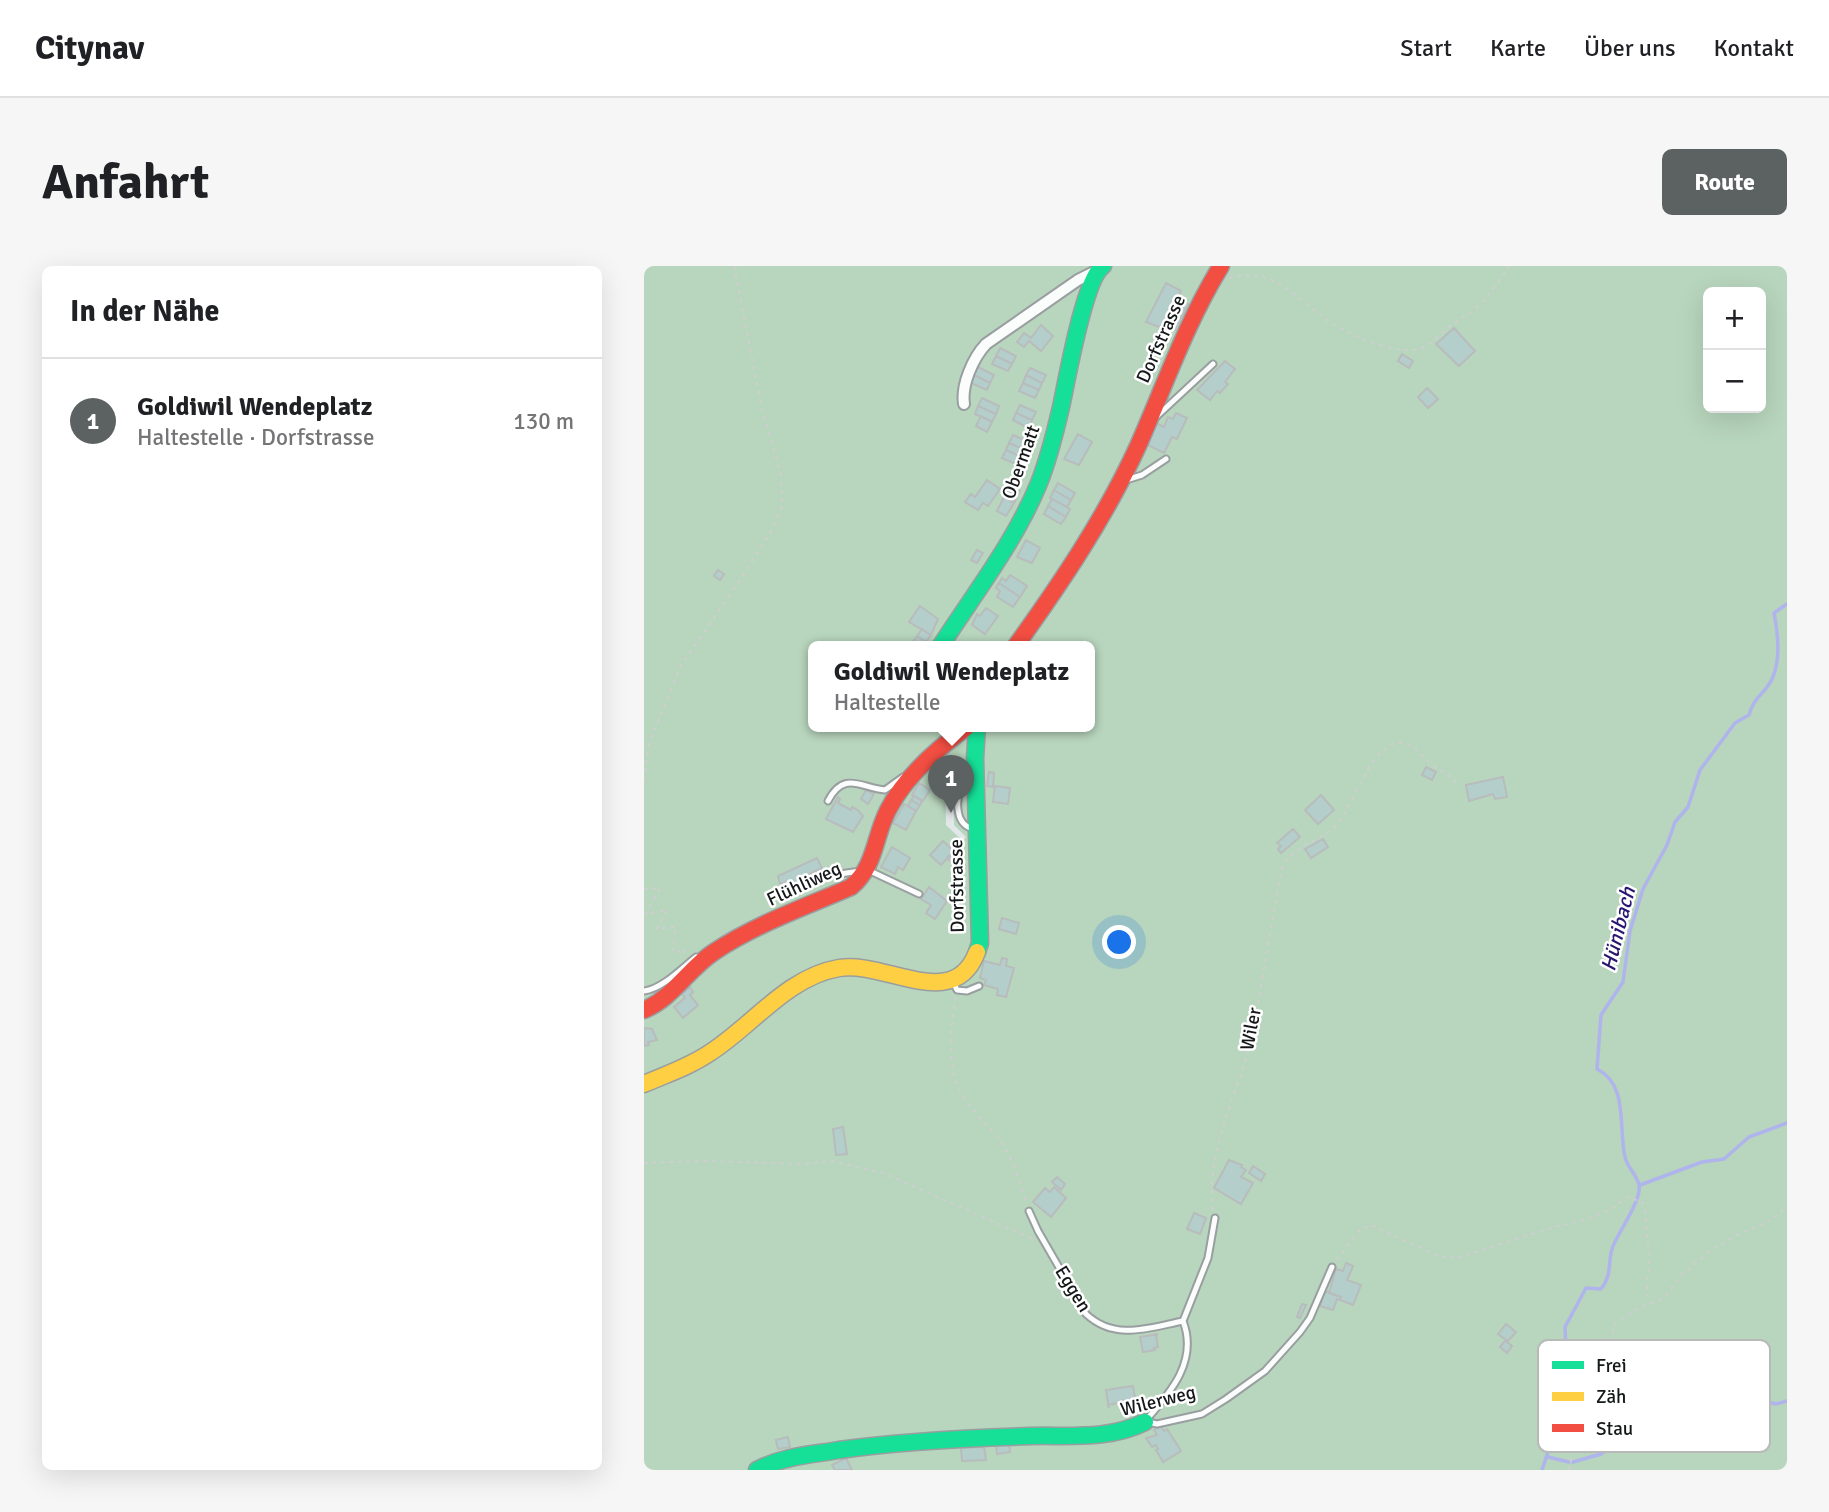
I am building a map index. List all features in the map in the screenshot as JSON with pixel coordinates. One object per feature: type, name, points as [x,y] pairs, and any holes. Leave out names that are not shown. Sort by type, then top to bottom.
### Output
[{"type":"street","name":"Obermatt","points":[[964,404],[964,388],[986,344],[1078,280],[1099,269]]},
{"type":"street","name":"Obermatt","points":[[944,641],[1017,527],[1035,492],[1051,449],[1084,307],[1099,269]]},
{"type":"street","name":"Dorfstrasse","points":[[1019,641],[1056,587],[1120,482],[1201,300],[1223,273]]},
{"type":"street","name":"Flühliweg","points":[[644,1010],[661,1002],[690,972],[727,944],[851,887],[868,870],[888,810],[915,774],[961,732]]},
{"type":"street","name":"Dorfstrasse","points":[[955,986],[974,961],[980,943],[977,732]]},
{"type":"street","points":[[644,1084],[708,1055],[795,986],[827,971],[843,967],[866,967],[924,983],[955,986]]},
{"type":"street","name":"Wilerweg","points":[[757,1470],[778,1459],[883,1444],[1028,1436],[1108,1435],[1129,1430],[1145,1422]]},
{"type":"lane","points":[[1149,420],[1169,407],[1213,364]]},
{"type":"lane","points":[[1120,482],[1133,480],[1166,459]]},
{"type":"lane","points":[[828,801],[833,792],[843,784],[858,783],[885,790],[906,775],[915,774]]},
{"type":"lane","points":[[818,877],[868,870],[919,894]]},
{"type":"lane","points":[[644,991],[649,991],[701,953],[727,944]]},
{"type":"lane","points":[[955,986],[967,991],[979,986]]},
{"type":"lane","name":"Eggen","points":[[1029,1211],[1086,1314],[1096,1323],[1111,1330],[1133,1331],[1183,1321]]},
{"type":"lane","points":[[1145,1422],[1181,1376],[1188,1356],[1188,1333],[1183,1321],[1208,1258],[1215,1219]]},
{"type":"lane","name":"Wilerweg","points":[[1145,1422],[1157,1424],[1202,1413],[1265,1371],[1310,1318],[1332,1267]]},
{"type":"path","points":[[644,780],[649,744],[680,667],[738,583],[773,528],[782,507],[781,475],[757,385],[736,266]]},
{"type":"path","points":[[1223,273],[1276,281],[1293,290],[1340,328],[1375,342],[1409,350],[1428,345],[1476,307],[1510,266]]},
{"type":"path","name":"Wiler","points":[[1215,1219],[1211,1188],[1218,1153],[1226,1117],[1251,1039],[1282,869],[1288,857],[1304,844],[1334,827],[1347,811],[1362,777],[1374,760],[1389,747],[1402,743],[1414,746],[1431,764],[1454,778],[1459,787]]},
{"type":"path","points":[[644,889],[660,888],[646,914],[667,910],[657,929],[675,927],[673,953],[685,950],[677,965],[677,972]]},
{"type":"path","points":[[955,986],[952,1023],[954,1082],[967,1103],[994,1130],[1006,1149],[1029,1211]]},
{"type":"path","points":[[644,1163],[715,1161],[803,1164],[832,1161],[883,1173],[1023,1236],[1044,1242]]},
{"type":"path","points":[[1332,1267],[1359,1231],[1371,1225],[1431,1253],[1445,1258],[1458,1258],[1554,1227],[1588,1219],[1612,1209],[1623,1199],[1631,1198],[1642,1202],[1646,1214],[1649,1303]]},
{"type":"path","points":[[1609,1340],[1616,1322],[1649,1303],[1664,1298],[1680,1276],[1712,1250],[1769,1221],[1787,1207]]},
{"type":"path","points":[[1569,1470],[1573,1452]]},
{"type":"green space","points":[[644,266],[1787,266],[1787,1470],[644,1470]],"holes":[[[969,763],[970,772],[953,780],[954,825],[966,837],[963,841],[946,825],[945,772]]]},
{"type":"building","points":[[1166,283],[1181,291],[1176,302],[1188,304],[1175,330],[1165,323],[1162,328],[1146,322]]},
{"type":"building","points":[[1041,325],[1053,336],[1041,351],[1029,341],[1024,347],[1017,342],[1024,333],[1031,338]]},
{"type":"building","points":[[1454,328],[1475,351],[1459,366],[1436,344]]},
{"type":"building","points":[[1000,348],[1016,356],[1012,364],[996,356]]},
{"type":"building","points":[[1402,354],[1413,361],[1409,368],[1398,361]]},
{"type":"building","points":[[996,356],[1012,364],[1008,371],[992,364]]},
{"type":"building","points":[[1225,361],[1235,369],[1225,382],[1228,384],[1210,400],[1197,390]]},
{"type":"building","points":[[978,367],[994,375],[990,383],[974,375]]},
{"type":"building","points":[[1030,368],[1046,375],[1042,383],[1026,375]]},
{"type":"building","points":[[974,375],[990,383],[987,390],[971,383]]},
{"type":"building","points":[[1026,375],[1042,383],[1039,390],[1023,383]]},
{"type":"building","points":[[1023,383],[1039,390],[1035,398],[1019,391]]},
{"type":"building","points":[[1427,388],[1438,399],[1428,408],[1418,397]]},
{"type":"building","points":[[982,398],[999,406],[996,414],[978,406]]},
{"type":"building","points":[[1020,405],[1036,412],[1032,420],[1016,413]]},
{"type":"building","points":[[978,406],[996,414],[992,422],[975,414]]},
{"type":"building","points":[[1016,413],[1032,420],[1028,428],[1013,420]]},
{"type":"building","points":[[1176,413],[1187,418],[1177,439],[1172,437],[1164,453],[1146,444],[1156,423],[1164,427],[1168,417],[1173,419]]},
{"type":"building","points":[[981,416],[992,422],[987,432],[976,426]]},
{"type":"building","points":[[1078,434],[1092,442],[1079,465],[1064,459]]},
{"type":"building","points":[[1013,435],[1029,442],[1025,450],[1009,443]]},
{"type":"building","points":[[1009,443],[1025,450],[1022,457],[1006,450]]},
{"type":"building","points":[[1006,450],[1022,457],[1018,465],[1002,458]]},
{"type":"building","points":[[987,480],[1000,489],[988,506],[983,503],[978,510],[965,502],[971,494],[975,497]]},
{"type":"building","points":[[1058,483],[1075,493],[1071,500],[1054,490]]},
{"type":"building","points":[[1011,485],[1020,491],[1018,495],[1008,490]]},
{"type":"building","points":[[1008,490],[1018,495],[1014,503],[1004,497]]},
{"type":"building","points":[[1054,490],[1071,500],[1067,507],[1050,498]]},
{"type":"building","points":[[1004,497],[1014,503],[1006,516],[997,511]]},
{"type":"building","points":[[1052,499],[1070,509],[1066,517],[1048,506]]},
{"type":"building","points":[[1048,506],[1066,517],[1061,524],[1044,514]]},
{"type":"building","points":[[1026,540],[1040,548],[1032,563],[1017,557]]},
{"type":"building","points":[[977,550],[983,553],[977,563],[971,560]]},
{"type":"building","points":[[718,570],[724,574],[720,580],[714,576]]},
{"type":"building","points":[[1010,575],[1027,586],[1020,597],[999,583],[1002,578],[1006,581]]},
{"type":"building","points":[[999,583],[1020,597],[1013,607],[997,597],[1000,591],[996,588]]},
{"type":"building","points":[[920,606],[938,619],[931,635],[909,622]]},
{"type":"building","points":[[986,608],[998,616],[985,634],[972,625],[977,614],[980,616]]},
{"type":"building","points":[[922,629],[931,635],[927,641],[917,636]]},
{"type":"building","points":[[1426,767],[1436,772],[1432,780],[1422,775]]},
{"type":"building","points":[[989,772],[994,773],[993,787],[987,786]]},
{"type":"building","points":[[1503,777],[1507,797],[1495,799],[1493,794],[1469,801],[1466,785]]},
{"type":"building","points":[[919,783],[930,790],[923,801],[912,795]]},
{"type":"building","points":[[995,786],[1010,788],[1008,804],[993,802]]},
{"type":"building","points":[[866,790],[874,794],[868,804],[861,799]]},
{"type":"building","points":[[1321,795],[1334,810],[1318,824],[1305,810]]},
{"type":"building","points":[[914,796],[922,801],[920,805],[911,800]]},
{"type":"building","points":[[838,797],[838,803],[851,810],[852,807],[858,810],[863,816],[853,832],[826,819]]},
{"type":"building","points":[[911,800],[920,805],[916,811],[908,806]]},
{"type":"building","points":[[904,804],[916,811],[906,830],[893,823]]},
{"type":"building","points":[[1293,829],[1300,837],[1281,853],[1278,849],[1281,846],[1277,843]]},
{"type":"building","points":[[1323,839],[1328,847],[1311,858],[1305,849]]},
{"type":"building","points":[[943,841],[954,851],[941,865],[930,855]]},
{"type":"building","points":[[892,847],[910,858],[903,870],[898,867],[895,874],[881,867]]},
{"type":"building","points":[[954,851],[962,859],[955,866],[947,858]]},
{"type":"building","points":[[817,858],[822,868],[807,875],[809,880],[788,890],[785,882],[780,884],[778,876]]},
{"type":"building","points":[[929,887],[947,901],[935,919],[926,913],[931,905],[921,899]]},
{"type":"building","points":[[1002,918],[1019,923],[1016,934],[999,929]]},
{"type":"building","points":[[1002,958],[1007,959],[1006,966],[1014,968],[1006,997],[997,995],[998,989],[984,985],[986,980],[980,978],[984,961],[1000,965]]},
{"type":"building","points":[[690,987],[693,992],[690,995],[698,1005],[683,1018],[674,1007],[685,998],[682,994]]},
{"type":"building","points":[[644,1028],[652,1029],[657,1040],[644,1046]]},
{"type":"building","points":[[843,1127],[847,1154],[836,1155],[833,1129]]},
{"type":"building","points":[[1229,1160],[1242,1165],[1246,1170],[1241,1177],[1253,1183],[1241,1204],[1214,1188]]},
{"type":"building","points":[[1253,1166],[1265,1174],[1261,1181],[1249,1173]]},
{"type":"building","points":[[1057,1177],[1065,1184],[1061,1190],[1052,1182]]},
{"type":"building","points":[[1054,1187],[1066,1198],[1051,1217],[1033,1202],[1045,1188],[1050,1192]]},
{"type":"building","points":[[1194,1213],[1206,1218],[1200,1234],[1187,1229]]},
{"type":"building","points":[[1346,1263],[1353,1266],[1347,1280],[1361,1285],[1353,1305],[1329,1293],[1336,1269],[1343,1271]]},
{"type":"building","points":[[1325,1291],[1341,1297],[1340,1300],[1337,1299],[1333,1310],[1320,1306]]},
{"type":"building","points":[[1302,1304],[1306,1305],[1300,1318],[1297,1317]]},
{"type":"building","points":[[1506,1324],[1516,1332],[1507,1342],[1512,1346],[1507,1353],[1500,1347],[1506,1340],[1498,1334]]},
{"type":"building","points":[[1158,1334],[1158,1347],[1143,1352],[1140,1337]]},
{"type":"building","points":[[1133,1386],[1135,1399],[1119,1401],[1120,1407],[1118,1403],[1108,1405],[1106,1390]]},
{"type":"building","points":[[1161,1426],[1164,1431],[1167,1429],[1181,1451],[1163,1462],[1156,1445],[1152,1447],[1146,1438],[1157,1435],[1154,1430]]},
{"type":"building","points":[[788,1437],[790,1447],[778,1449],[776,1440]]},
{"type":"building","points":[[1009,1442],[1010,1452],[997,1454],[996,1443]]},
{"type":"building","points":[[984,1447],[986,1460],[962,1461],[961,1448]]},
{"type":"building","points":[[846,1458],[852,1470],[835,1470],[832,1465]]},
{"type":"waterway","name":"Hünibach","points":[[1565,1340],[1565,1327],[1586,1288],[1601,1289],[1605,1283],[1612,1250],[1639,1191],[1638,1181],[1625,1157],[1618,1096],[1614,1085],[1597,1069],[1601,1015],[1623,982],[1630,931],[1643,889],[1667,845],[1675,822],[1688,807],[1700,770],[1735,723],[1749,715],[1754,703],[1772,679],[1778,655],[1774,613],[1787,604]]},
{"type":"waterway","points":[[1640,1185],[1702,1162],[1724,1159],[1749,1137],[1787,1123]]},
{"type":"waterway","points":[[1770,1402],[1787,1401]]},
{"type":"waterway","name":"Hünibach","points":[[1542,1470],[1548,1452]]},
{"type":"waterway","points":[[1573,1462],[1604,1452]]},
{"type":"waterway","points":[[1548,1457],[1569,1462]]},
{"type":"traffic: fast","points":[[944,641],[1006,547],[1039,483],[1054,436],[1083,309],[1089,290],[1103,266]]},
{"type":"traffic: fast","points":[[977,732],[980,943],[977,952]]},
{"type":"traffic: fast","points":[[757,1470],[797,1457],[863,1447],[958,1439],[1103,1434],[1145,1422]]},
{"type":"traffic: slow","points":[[644,1084],[703,1057],[787,991],[820,973],[839,968],[857,968],[917,980],[952,980],[966,970],[977,952]]},
{"type":"traffic: jam","points":[[1019,641],[1097,524],[1125,473],[1186,332],[1221,266]]},
{"type":"traffic: jam","points":[[644,1010],[664,998],[705,959],[730,942],[781,916],[851,887],[870,861],[883,820],[903,786],[934,754],[961,732]]},
{"type":"place","name":"Goldiwil Wendeplatz","points":[[951,813]]}]
